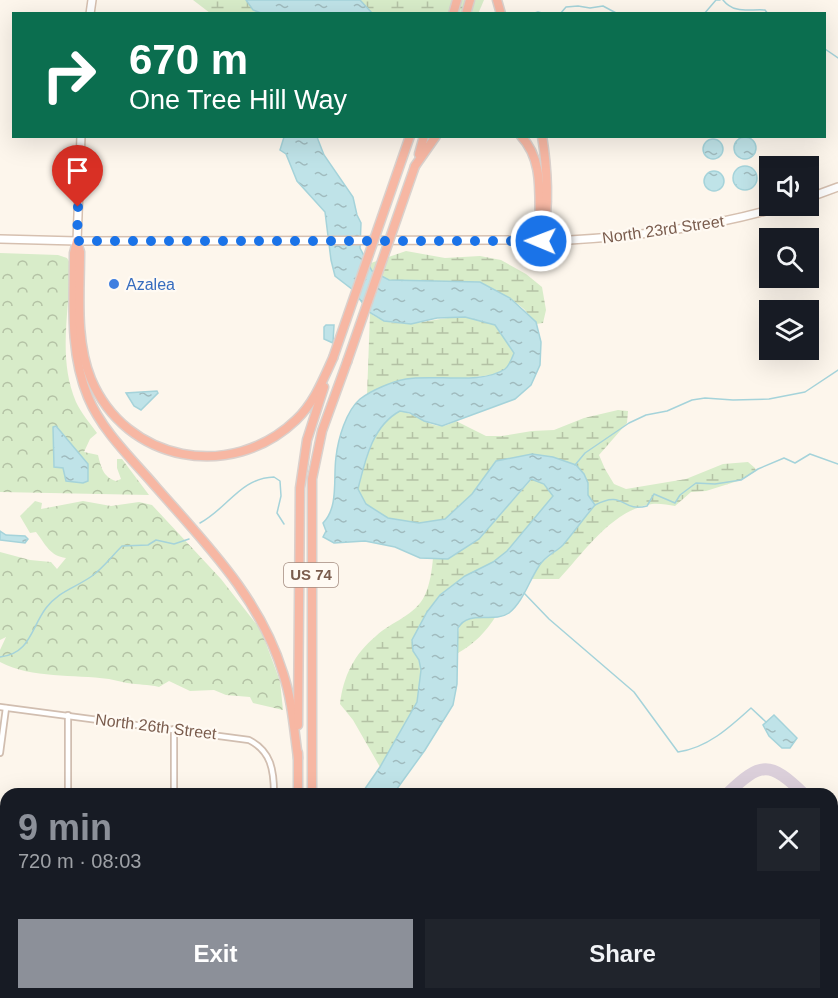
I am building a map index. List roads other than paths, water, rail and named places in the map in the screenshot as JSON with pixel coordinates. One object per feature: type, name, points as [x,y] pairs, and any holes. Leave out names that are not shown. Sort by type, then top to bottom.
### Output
[{"type":"highway","name":"US 74","points":[[298,788],[300,488],[307,440],[409,138]]},
{"type":"highway","name":"US 74","points":[[312,788],[312,479],[322,431],[423,138]]},
{"type":"highway","points":[[415,166],[435,138]]},
{"type":"highway","points":[[522,138],[536,160],[541,241]]},
{"type":"highway","points":[[541,241],[546,207],[542,138]]},
{"type":"highway","points":[[77,241],[80,252],[82,345],[91,378],[106,407],[115,418],[148,442],[176,453],[207,457],[228,455],[256,447],[282,431],[302,413],[317,392],[333,358]]},
{"type":"highway","points":[[77,241],[74,253],[75,346],[77,363],[88,397],[108,431],[230,572],[256,609],[273,644],[284,675],[298,758]]},
{"type":"main road","points":[[77,241],[81,138]]},
{"type":"main road","points":[[819,194],[838,187]]},
{"type":"main road","name":"North 23rd Street","points":[[0,238],[77,241],[541,241],[670,231],[759,212]]},
{"type":"street","name":"North 26th Street","points":[[3,707],[236,737],[255,743],[265,752],[272,764],[274,788]]},
{"type":"street","points":[[0,753],[3,707]]},
{"type":"street","points":[[68,715],[68,788]]},
{"type":"street","points":[[174,729],[174,788]]},
{"type":"water","points":[[246,0],[360,0],[371,12],[258,12],[253,10]]},
{"type":"water","points":[[284,138],[317,138],[324,155],[353,197],[361,223],[360,248],[372,271],[389,280],[480,282],[510,298],[536,322],[541,342],[540,365],[531,385],[515,399],[442,426],[400,411],[390,418],[376,435],[364,467],[358,489],[366,504],[388,518],[419,523],[445,519],[472,494],[496,461],[532,454],[553,457],[576,465],[584,474],[588,483],[588,495],[595,505],[563,545],[541,563],[522,597],[509,613],[503,616],[468,619],[458,628],[457,684],[453,705],[398,788],[365,788],[417,702],[421,670],[419,660],[413,651],[412,640],[427,612],[440,595],[465,576],[493,562],[507,551],[553,496],[544,484],[531,479],[479,539],[448,559],[420,558],[395,547],[365,541],[334,543],[323,537],[326,531],[323,523],[333,501],[336,457],[341,434],[347,418],[360,399],[370,392],[406,379],[471,378],[495,374],[506,368],[514,353],[495,325],[465,317],[437,318],[411,324],[384,321],[369,312],[353,290],[335,276],[325,212],[297,181],[286,154],[280,150]]},
{"type":"water","points":[[749,138],[755,144],[753,156],[745,159],[737,156],[734,148],[737,140]]},
{"type":"water","points":[[713,139],[720,142],[723,149],[720,156],[713,159],[706,156],[703,149],[706,142]]},
{"type":"water","points":[[745,166],[753,170],[757,178],[753,186],[745,190],[737,186],[733,178],[737,170]]},
{"type":"water","points":[[714,171],[721,174],[724,181],[721,188],[714,191],[707,188],[704,181],[707,174]]},
{"type":"water","points":[[326,325],[334,325],[333,343],[324,339]]},
{"type":"water","points":[[157,391],[158,393],[141,410],[134,406],[126,393]]},
{"type":"water","points":[[56,426],[88,464],[88,481],[83,483],[66,481],[63,468],[54,467],[53,427]]},
{"type":"water","points":[[0,531],[6,535],[25,536],[28,539],[25,543],[0,540]]},
{"type":"water","points":[[774,715],[797,738],[790,748],[782,748],[769,736],[763,725]]},
{"type":"waterway","points":[[706,12],[716,0],[720,0]]},
{"type":"waterway","points":[[723,0],[737,9],[765,10],[766,12]]},
{"type":"waterway","points":[[562,12],[566,7],[578,6],[590,8],[603,6],[614,12]]},
{"type":"waterway","points":[[826,50],[838,58]]},
{"type":"waterway","points":[[575,465],[585,453],[629,423],[646,415],[667,411],[692,400],[705,398],[769,399],[805,392],[838,370]]},
{"type":"waterway","points":[[595,505],[612,499],[632,507],[647,506],[654,494],[675,503],[680,495],[696,483],[715,484],[741,480],[758,469],[784,458],[795,463],[810,454],[838,464]]},
{"type":"waterway","points":[[200,523],[252,482],[274,477],[280,481],[281,496],[277,513],[284,524]]},
{"type":"waterway","points":[[0,657],[18,651],[29,639],[51,602],[96,573],[122,546],[148,545],[156,540],[174,544],[189,539]]},
{"type":"waterway","points":[[524,593],[549,619],[634,692],[678,752],[708,742],[751,708],[766,722]]},
{"type":"place","name":"Azalea","points":[[114,284]]}]
